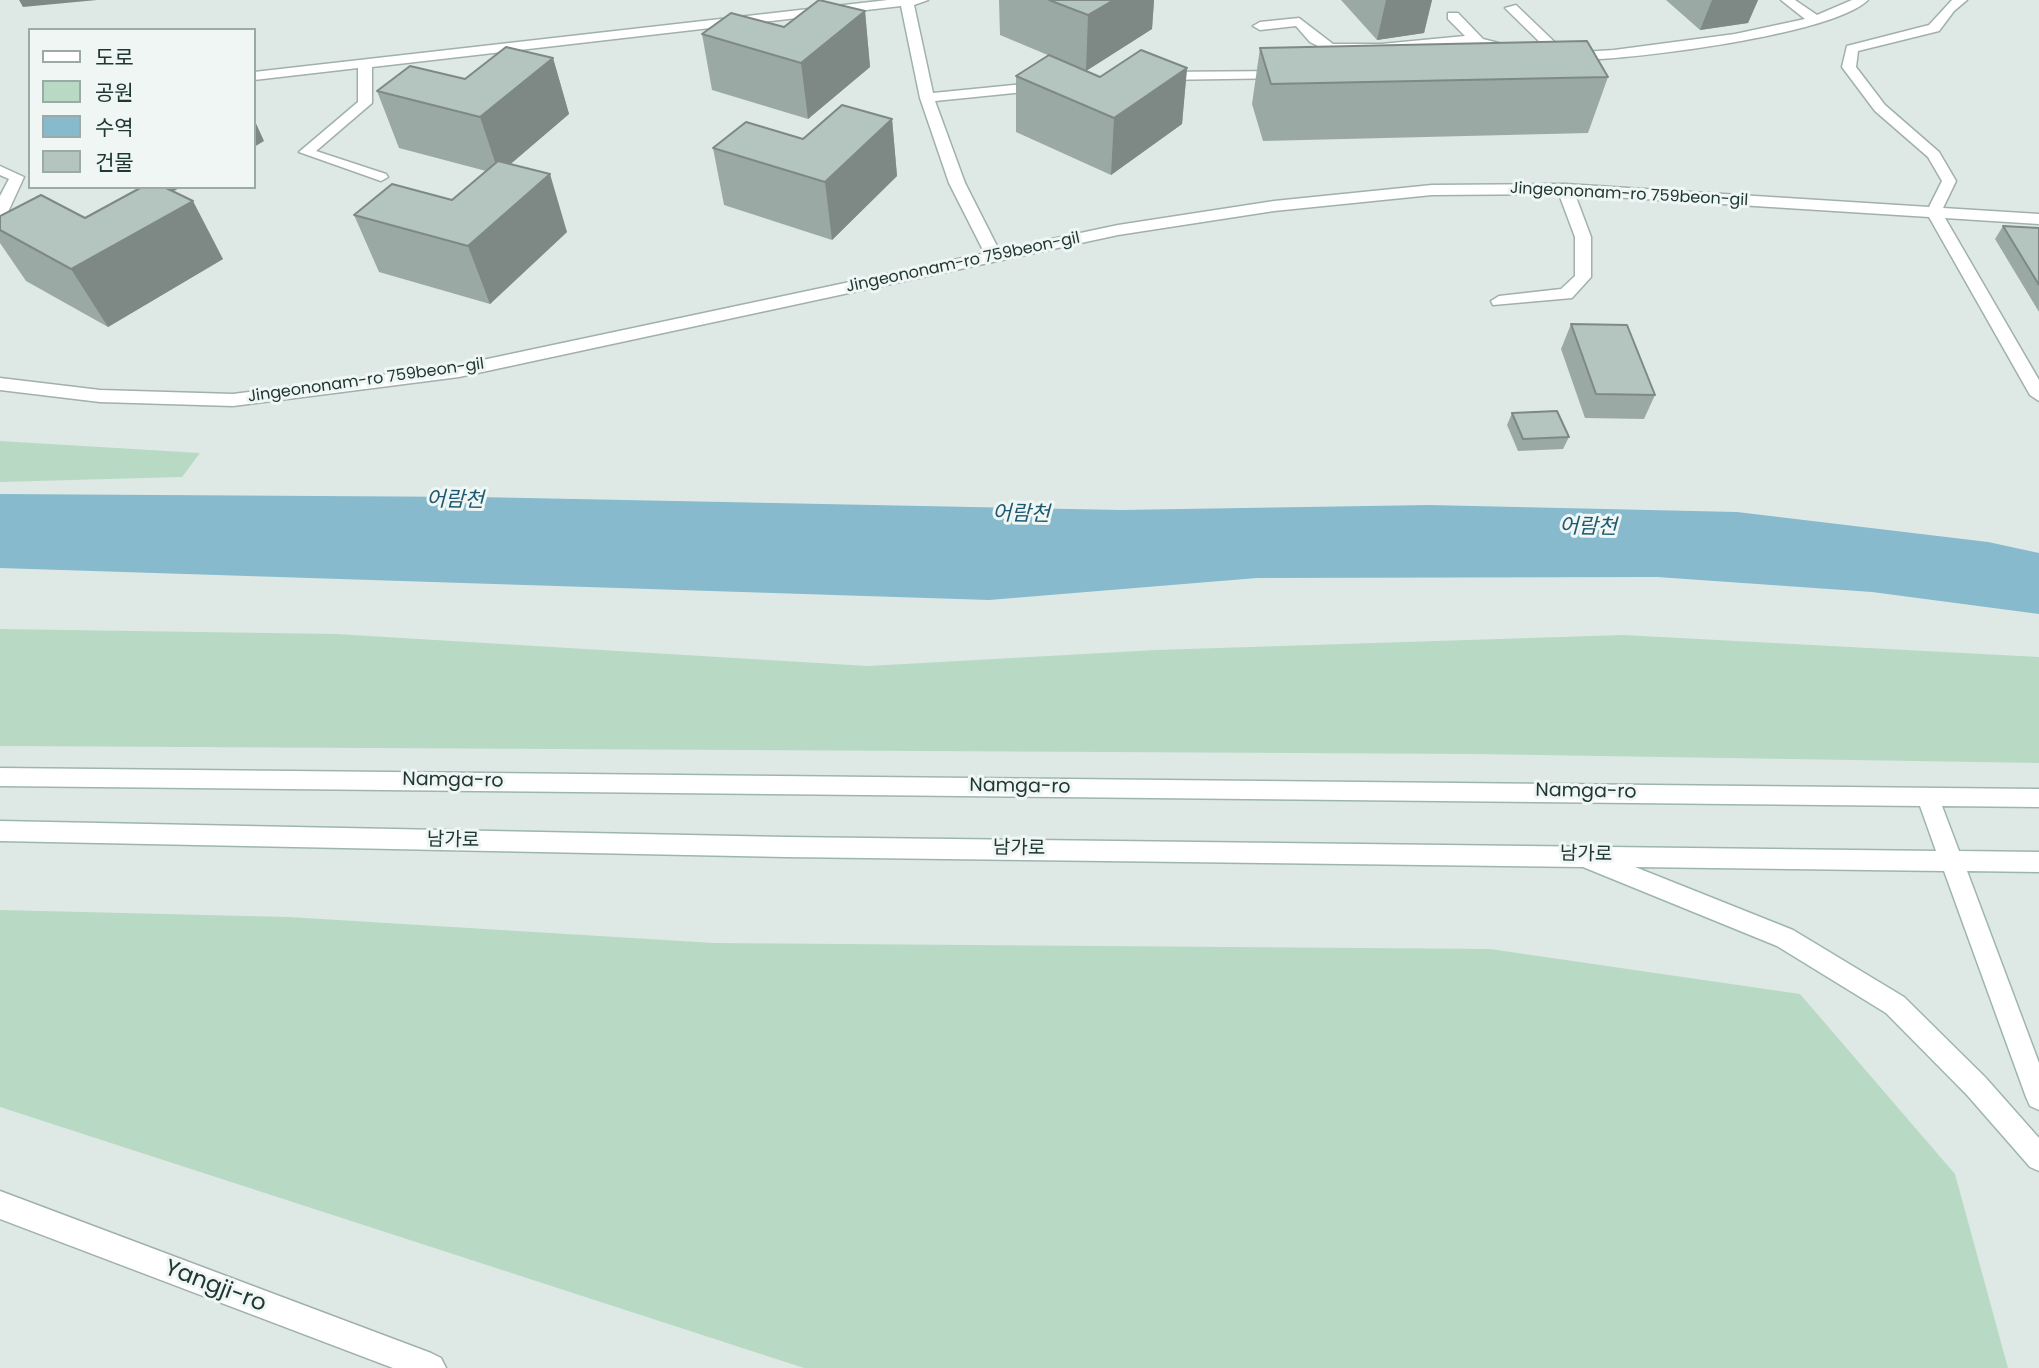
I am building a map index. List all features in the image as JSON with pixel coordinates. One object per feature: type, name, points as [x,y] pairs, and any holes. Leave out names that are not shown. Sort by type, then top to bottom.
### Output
[{"type":"main road","points":[[1787,0],[1814,19]]},
{"type":"main road","points":[[1260,26],[1299,22],[1315,39],[1330,48],[1381,48],[1458,38],[1561,55],[1590,57],[1701,43],[1814,19],[1860,0]]},
{"type":"main road","points":[[1961,0],[1949,8],[1934,28],[1852,49],[1849,67],[1881,108],[1934,155],[1944,172],[1949,181],[1934,212],[2039,395]]},
{"type":"main road","points":[[256,76],[914,1],[927,98],[957,183],[994,256]]},
{"type":"main road","points":[[1511,8],[1561,55]]},
{"type":"main road","points":[[1453,16],[1478,42]]},
{"type":"main road","points":[[365,63],[365,103],[306,152],[381,177]]},
{"type":"main road","points":[[1144,77],[1301,75]]},
{"type":"main road","points":[[927,98],[1063,84]]},
{"type":"main road","points":[[0,170],[23,174],[0,212]]},
{"type":"main road","points":[[1499,301],[1566,294],[1583,277],[1583,237],[1565,188]]},
{"type":"main road","name":"Jingeononam-ro 759beon-gil","points":[[0,384],[100,396],[233,400],[459,372],[1118,230],[1274,206],[1432,190],[1565,188],[2039,219]]},
{"type":"main road","name":"Namga-ro","points":[[0,777],[2039,798]]},
{"type":"main road","points":[[1927,795],[2039,1097]]},
{"type":"main road","name":"남가로","points":[[0,831],[786,847],[2039,862]]},
{"type":"main road","points":[[1576,855],[1786,938],[1895,1005],[1976,1086],[2039,1158]]},
{"type":"main road","name":"Yangji-ro","points":[[0,1205],[431,1368]]},
{"type":"green space","points":[[0,441],[200,453],[182,477],[0,482]]},
{"type":"green space","points":[[0,629],[336,634],[868,666],[1156,650],[1623,635],[2039,657],[2039,763],[1474,754],[0,746]]},
{"type":"green space","points":[[0,910],[289,917],[714,943],[1490,949],[1800,994],[1955,1174],[2008,1368],[804,1368],[0,1107]]},
{"type":"water","name":"어람천","points":[[0,494],[476,497],[1120,510],[1429,505],[1737,512],[1988,542],[2039,553],[2039,614],[1872,592],[1657,577],[1257,578],[989,600],[0,568]]},
{"type":"building","points":[[819,0],[865,11],[801,63],[702,34],[731,13],[784,27]]},
{"type":"building","points":[[1049,0],[1114,0],[1088,15]]},
{"type":"building","points":[[1587,41],[1608,77],[1271,84],[1260,48]]},
{"type":"building","points":[[506,47],[553,58],[480,117],[377,91],[410,66],[465,79]]},
{"type":"building","points":[[1141,50],[1187,68],[1114,118],[1016,76],[1049,55],[1100,77]]},
{"type":"building","points":[[842,105],[892,119],[825,182],[713,148],[746,122],[803,139]]},
{"type":"building","points":[[498,161],[550,174],[468,246],[354,215],[392,184],[452,200]]},
{"type":"building","points":[[138,189],[168,189],[193,201],[71,269],[0,230],[0,216],[41,195],[85,218]]},
{"type":"building","points":[[2003,226],[2039,228],[2039,285]]},
{"type":"building","points":[[1571,324],[1627,325],[1655,395],[1596,394]]},
{"type":"building","points":[[1557,411],[1569,437],[1523,439],[1512,413]]}]
